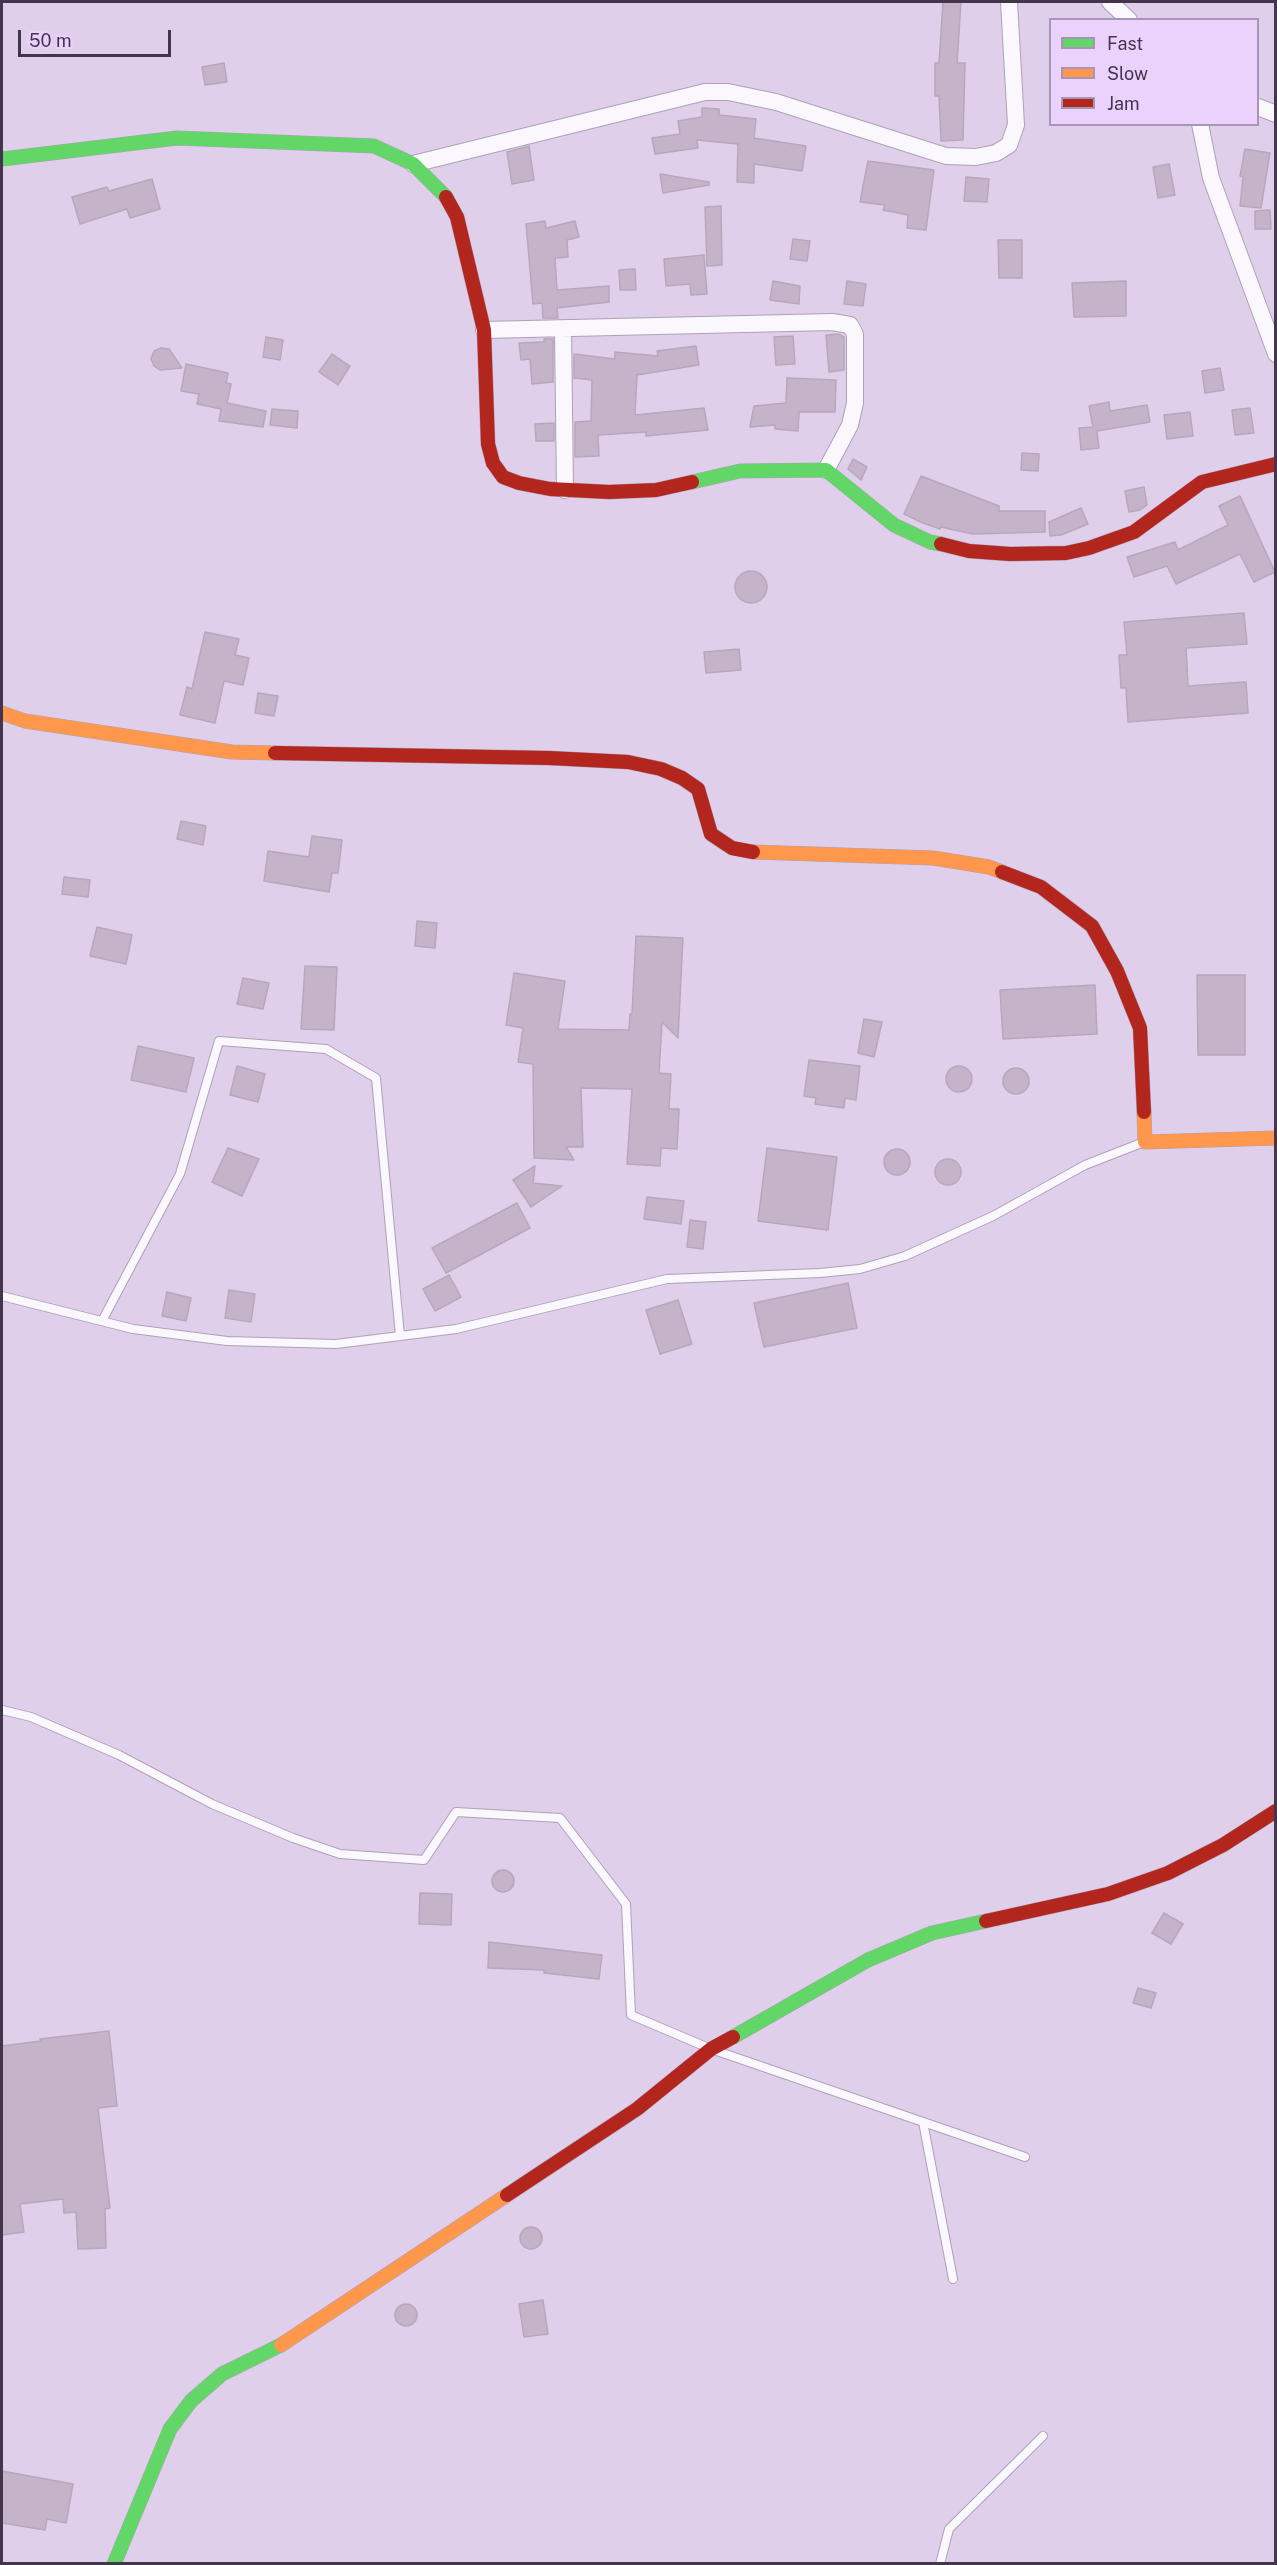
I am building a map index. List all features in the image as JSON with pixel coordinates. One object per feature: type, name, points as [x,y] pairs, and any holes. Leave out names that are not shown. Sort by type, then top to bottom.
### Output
[{"type":"street","points":[[413,164],[705,92],[739,94],[776,102],[946,156],[976,157],[996,153],[1009,145],[1016,124],[1009,2]]},
{"type":"street","points":[[1110,2],[1127,18]]},
{"type":"street","points":[[1259,108],[1275,114]]},
{"type":"street","points":[[1200,126],[1211,178],[1275,354]]},
{"type":"street","points":[[2,159],[177,138],[374,147],[413,164],[444,193],[457,218],[484,330],[488,444],[493,463],[503,477],[519,483],[565,490],[609,492],[656,490],[740,471],[826,470],[894,525],[930,542],[969,550],[1021,554],[1066,553],[1134,532],[1202,482],[1275,464]]},
{"type":"street","points":[[484,330],[832,322],[850,326],[855,334],[855,403],[850,425],[826,470]]},
{"type":"street","points":[[563,329],[565,490]]},
{"type":"street","points":[[2,713],[25,721],[86,728],[232,752],[549,758],[628,762],[661,769],[682,778],[698,789],[711,834],[732,848],[759,853],[933,858],[989,867],[1041,887],[1092,926],[1117,971],[1140,1028],[1145,1142],[1275,1138]]},
{"type":"street","points":[[114,2564],[170,2429],[191,2401],[222,2374],[272,2351],[637,2109],[711,2049],[817,1992],[868,1960],[932,1933],[1107,1894],[1168,1873],[1223,1845],[1275,1811]]},
{"type":"lane","points":[[102,1321],[180,1174],[219,1041],[326,1049],[376,1078],[400,1336]]},
{"type":"lane","points":[[2,1296],[133,1329],[227,1341],[336,1344],[456,1329],[667,1279],[820,1273],[860,1269],[905,1256],[993,1216],[1095,1160],[1145,1142]]},
{"type":"lane","points":[[2,1710],[31,1717],[119,1755],[212,1804],[293,1838],[340,1854],[424,1860],[456,1812],[560,1818],[626,1904],[631,2015],[711,2049],[1025,2157]]},
{"type":"lane","points":[[923,2122],[953,2279]]},
{"type":"lane","points":[[940,2564],[949,2529],[1043,2436]]},
{"type":"building","points":[[943,2],[961,2],[957,63],[965,63],[963,140],[941,141],[939,96],[935,96],[935,63],[939,63]]},
{"type":"building","points":[[224,63],[227,82],[205,85],[202,67]]},
{"type":"building","points":[[702,108],[719,109],[719,115],[756,119],[754,138],[806,146],[802,171],[754,164],[754,183],[737,182],[738,144],[697,140],[698,148],[655,154],[652,138],[680,134],[678,121],[702,117]]},
{"type":"building","points":[[529,146],[534,180],[512,184],[507,152]]},
{"type":"building","points":[[1245,149],[1270,153],[1261,208],[1240,206],[1243,177],[1240,176]]},
{"type":"building","points":[[868,161],[934,170],[926,230],[907,228],[908,215],[883,210],[885,205],[860,202]]},
{"type":"building","points":[[1169,164],[1175,195],[1158,198],[1153,167]]},
{"type":"building","points":[[660,174],[709,182],[709,185],[663,193]]},
{"type":"building","points":[[966,177],[989,179],[987,202],[964,201]]},
{"type":"building","points":[[152,179],[160,209],[130,218],[127,209],[80,224],[72,197],[107,187],[109,191]]},
{"type":"building","points":[[721,206],[722,265],[707,266],[705,207]]},
{"type":"building","points":[[1270,210],[1271,229],[1255,229],[1255,211]]},
{"type":"building","points":[[545,221],[546,228],[575,221],[579,237],[567,240],[568,257],[555,258],[557,290],[609,286],[609,302],[557,308],[558,318],[543,318],[542,303],[533,304],[526,224]]},
{"type":"building","points":[[793,239],[810,241],[807,261],[790,259]]},
{"type":"building","points":[[998,240],[1022,240],[1022,278],[999,278]]},
{"type":"building","points":[[704,255],[707,294],[691,295],[690,284],[666,286],[664,259]]},
{"type":"building","points":[[635,269],[636,290],[620,290],[619,270]]},
{"type":"building","points":[[773,281],[800,286],[799,304],[770,300]]},
{"type":"building","points":[[847,281],[866,284],[863,306],[844,304]]},
{"type":"building","points":[[1126,281],[1126,316],[1074,317],[1072,283]]},
{"type":"building","points":[[838,334],[844,337],[844,370],[829,372],[826,335]]},
{"type":"building","points":[[793,336],[795,364],[776,365],[774,337]]},
{"type":"building","points":[[266,337],[283,340],[280,360],[263,357]]},
{"type":"building","points":[[544,339],[553,339],[553,382],[532,384],[530,359],[521,360],[519,343],[544,342]]},
{"type":"building","points":[[696,346],[699,365],[637,375],[635,415],[704,408],[708,430],[646,436],[646,432],[598,435],[599,456],[575,457],[575,422],[591,421],[592,380],[574,378],[574,354],[615,359],[615,352],[658,356],[657,351]]},
{"type":"building","points":[[161,348],[169,349],[182,368],[160,370],[154,366],[151,359],[154,351]]},
{"type":"building","points":[[332,354],[350,366],[338,385],[319,372]]},
{"type":"building","points":[[186,364],[228,373],[226,383],[231,384],[227,403],[266,411],[263,427],[219,421],[221,409],[197,404],[199,394],[181,391]]},
{"type":"building","points":[[1220,368],[1224,390],[1205,393],[1202,371]]},
{"type":"building","points":[[787,378],[836,380],[835,412],[799,412],[798,431],[775,429],[775,425],[750,427],[754,406],[786,403]]},
{"type":"building","points":[[1109,402],[1110,411],[1147,405],[1150,422],[1097,431],[1099,448],[1081,450],[1079,428],[1093,427],[1089,406]]},
{"type":"building","points":[[1250,408],[1254,433],[1235,435],[1232,410]]},
{"type":"building","points":[[272,409],[298,411],[297,428],[270,425]]},
{"type":"building","points":[[1190,412],[1193,436],[1167,439],[1164,415]]},
{"type":"building","points":[[554,423],[554,441],[536,441],[535,424]]},
{"type":"building","points":[[1022,453],[1039,454],[1038,471],[1021,470]]},
{"type":"building","points":[[853,459],[867,467],[861,480],[848,469]]},
{"type":"building","points":[[921,476],[999,506],[999,511],[1045,511],[1045,532],[973,534],[941,527],[940,529],[923,523],[904,514]]},
{"type":"building","points":[[1144,487],[1147,505],[1140,510],[1129,512],[1125,491]]},
{"type":"building","points":[[1240,496],[1275,572],[1254,582],[1240,554],[1176,584],[1167,566],[1134,577],[1127,557],[1175,542],[1178,550],[1228,525],[1219,506]]},
{"type":"building","points":[[1081,508],[1088,524],[1061,535],[1050,536],[1049,522]]},
{"type":"building","points":[[751,571],[762,576],[767,587],[762,598],[751,603],[740,598],[735,587],[740,576]]},
{"type":"building","points":[[1244,613],[1247,644],[1186,648],[1188,686],[1246,682],[1248,713],[1128,722],[1126,688],[1121,688],[1119,655],[1127,655],[1124,622]]},
{"type":"building","points":[[205,632],[239,639],[235,655],[249,658],[243,685],[224,681],[215,723],[180,715],[187,687],[192,689]]},
{"type":"building","points":[[739,649],[741,670],[706,673],[704,652]]},
{"type":"building","points":[[258,693],[278,696],[274,716],[255,713]]},
{"type":"building","points":[[181,821],[206,826],[203,845],[177,839]]},
{"type":"building","points":[[312,836],[342,840],[338,873],[332,873],[329,892],[264,881],[268,851],[309,857]]},
{"type":"building","points":[[64,877],[90,880],[88,897],[62,894]]},
{"type":"building","points":[[417,921],[437,923],[435,948],[415,946]]},
{"type":"building","points":[[97,927],[132,935],[126,964],[90,956]]},
{"type":"building","points":[[636,936],[683,938],[678,1038],[662,1022],[659,1073],[671,1074],[669,1109],[679,1109],[677,1149],[661,1148],[660,1166],[627,1164],[632,1089],[581,1088],[583,1147],[566,1147],[574,1160],[534,1158],[533,1064],[518,1062],[523,1028],[506,1025],[514,973],[565,981],[558,1029],[629,1030],[630,1014],[632,1014]]},
{"type":"building","points":[[305,966],[337,967],[334,1030],[301,1029]]},
{"type":"building","points":[[1197,975],[1245,975],[1245,1055],[1198,1055]]},
{"type":"building","points":[[243,978],[269,983],[263,1009],[237,1004]]},
{"type":"building","points":[[1095,985],[1097,1034],[1003,1039],[1000,990]]},
{"type":"building","points":[[864,1019],[882,1022],[874,1057],[858,1053]]},
{"type":"building","points":[[138,1046],[194,1058],[186,1092],[131,1080]]},
{"type":"building","points":[[809,1060],[860,1066],[856,1100],[845,1098],[844,1108],[815,1104],[816,1098],[804,1096]]},
{"type":"building","points":[[237,1066],[265,1074],[258,1102],[230,1095]]},
{"type":"building","points":[[959,1066],[968,1070],[972,1079],[968,1088],[959,1092],[950,1088],[946,1079],[950,1070]]},
{"type":"building","points":[[1016,1068],[1025,1072],[1029,1081],[1025,1090],[1016,1094],[1007,1090],[1003,1081],[1007,1072]]},
{"type":"building","points":[[228,1148],[259,1159],[242,1196],[212,1182]]},
{"type":"building","points":[[767,1148],[837,1157],[828,1230],[758,1221]]},
{"type":"building","points":[[897,1149],[906,1153],[910,1162],[906,1171],[897,1175],[888,1171],[884,1162],[888,1153]]},
{"type":"building","points":[[948,1159],[957,1163],[961,1172],[957,1181],[948,1185],[939,1181],[935,1172],[939,1163]]},
{"type":"building","points":[[535,1166],[533,1183],[562,1186],[531,1207],[513,1180]]},
{"type":"building","points":[[647,1197],[684,1201],[681,1224],[644,1219]]},
{"type":"building","points":[[517,1203],[530,1228],[446,1273],[432,1248]]},
{"type":"building","points":[[690,1220],[706,1222],[703,1249],[687,1247]]},
{"type":"building","points":[[449,1275],[461,1297],[435,1311],[423,1289]]},
{"type":"building","points":[[848,1283],[857,1328],[764,1347],[754,1303]]},
{"type":"building","points":[[229,1290],[255,1294],[251,1322],[225,1318]]},
{"type":"building","points":[[167,1292],[191,1298],[186,1321],[162,1316]]},
{"type":"building","points":[[678,1300],[692,1344],[660,1354],[646,1310]]},
{"type":"building","points":[[503,1870],[513,1877],[514,1881],[507,1891],[503,1892],[493,1885],[492,1881],[499,1871]]},
{"type":"building","points":[[420,1893],[452,1894],[451,1925],[419,1924]]},
{"type":"building","points":[[1164,1913],[1183,1924],[1171,1944],[1152,1933]]},
{"type":"building","points":[[489,1942],[602,1955],[599,1979],[544,1973],[544,1970],[488,1968]]},
{"type":"building","points":[[1138,1988],[1156,1993],[1151,2008],[1133,2003]]},
{"type":"building","points":[[109,2031],[117,2106],[98,2108],[110,2208],[105,2209],[106,2248],[78,2249],[76,2212],[64,2213],[63,2199],[20,2204],[24,2232],[2,2235],[2,2046]]},
{"type":"building","points":[[531,2227],[541,2234],[542,2238],[535,2248],[531,2249],[521,2242],[520,2238],[527,2228]]},
{"type":"building","points":[[543,2300],[548,2334],[524,2337],[519,2304]]},
{"type":"building","points":[[406,2304],[416,2311],[417,2315],[410,2325],[406,2326],[396,2319],[395,2315],[402,2305]]},
{"type":"building","points":[[2,2471],[73,2484],[66,2523],[47,2519],[45,2530],[2,2523]]},
{"type":"traffic: fast","points":[[2,159],[177,138],[374,146],[413,164],[446,197]]},
{"type":"traffic: fast","points":[[692,482],[740,471],[826,470],[894,525],[930,542],[941,544]]},
{"type":"traffic: fast","points":[[733,2037],[868,1960],[932,1933],[986,1921]]},
{"type":"traffic: fast","points":[[114,2564],[170,2429],[191,2401],[222,2374],[281,2345]]},
{"type":"traffic: slow","points":[[2,713],[25,721],[232,752],[275,753]]},
{"type":"traffic: slow","points":[[753,852],[933,858],[989,867],[1002,872]]},
{"type":"traffic: slow","points":[[1144,1112],[1145,1142],[1276,1138]]},
{"type":"traffic: slow","points":[[281,2345],[507,2195]]},
{"type":"traffic: jam","points":[[446,197],[457,217],[484,330],[488,444],[493,463],[503,477],[519,483],[550,489],[609,492],[656,490],[692,482]]},
{"type":"traffic: jam","points":[[941,544],[969,551],[1010,554],[1066,553],[1089,548],[1134,532],[1202,482],[1276,464]]},
{"type":"traffic: jam","points":[[275,753],[549,758],[628,762],[661,769],[682,778],[698,789],[711,834],[732,848],[753,852]]},
{"type":"traffic: jam","points":[[1002,872],[1041,887],[1092,926],[1117,971],[1140,1028],[1144,1112]]},
{"type":"traffic: jam","points":[[986,1921],[1108,1894],[1168,1873],[1223,1845],[1276,1811]]},
{"type":"traffic: jam","points":[[507,2195],[637,2109],[711,2049],[733,2037]]}]
